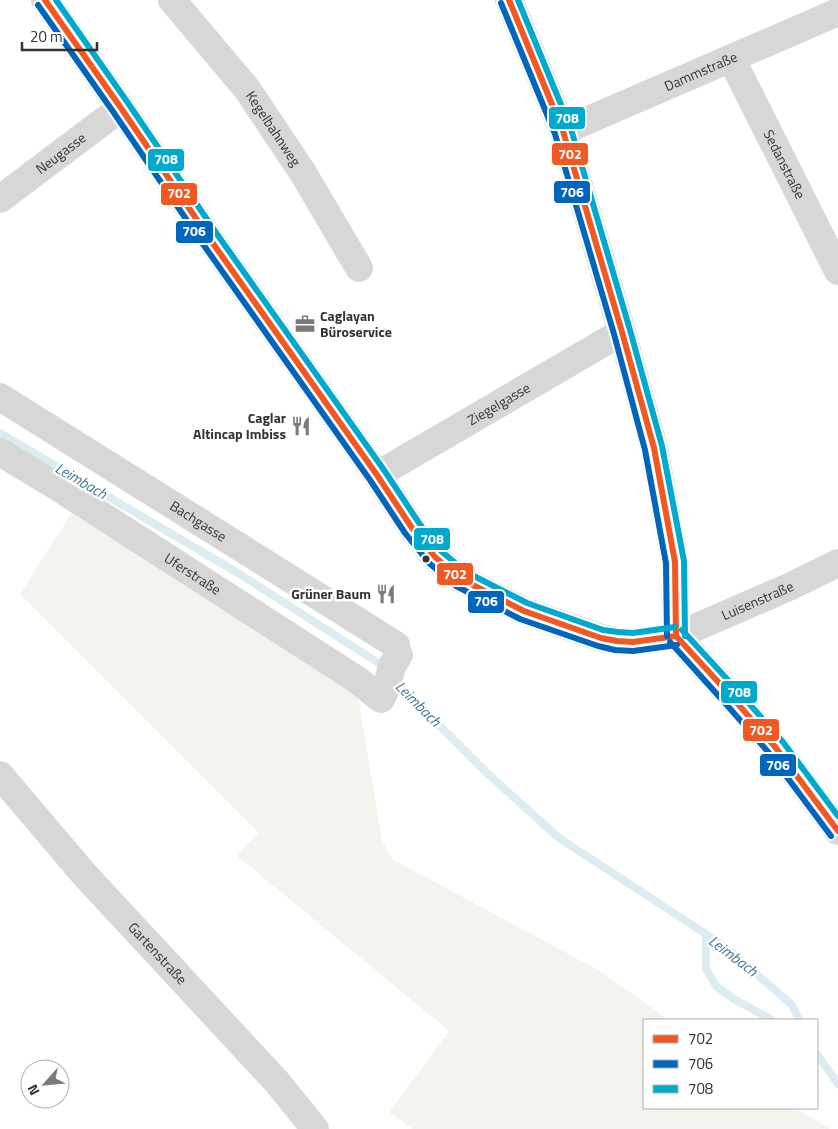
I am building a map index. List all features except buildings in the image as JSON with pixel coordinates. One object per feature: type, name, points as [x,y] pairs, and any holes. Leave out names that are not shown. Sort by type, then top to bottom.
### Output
[{"type":"street","name":"Luisenstraße","points":[[45,0],[212,242],[377,475],[412,528],[435,557],[461,579],[524,610],[601,638],[633,642],[676,636],[789,587],[838,563]]},
{"type":"street","name":"Kegelbahnweg","points":[[172,0],[247,89],[302,173],[359,268]]},
{"type":"street","points":[[508,0],[563,131],[654,448],[675,562],[676,636],[776,748],[838,831]]},
{"type":"street","name":"Dammstraße","points":[[563,131],[838,12]]},
{"type":"street","name":"Sedanstraße","points":[[731,58],[838,271]]},
{"type":"street","name":"Neugasse","points":[[0,199],[121,108]]},
{"type":"street","name":"Ziegelgasse","points":[[377,475],[622,332]]},
{"type":"street","name":"Bachgasse","points":[[0,397],[390,671]]},
{"type":"street","name":"Uferstraße","points":[[0,452],[356,678],[390,671]]},
{"type":"street","name":"Gartenstraße","points":[[0,775],[84,874],[277,1082],[315,1129]]},
{"type":"shaded area","points":[[73,511],[357,692],[382,840],[392,859],[598,970],[668,1019],[643,1019],[643,1109],[797,1109],[830,1129],[413,1129],[389,1112],[449,1031],[236,855],[259,833],[20,594]]},
{"type":"waterway","name":"Leimbach","points":[[0,433],[238,573],[377,662],[385,671]]},
{"type":"waterway","name":"Leimbach","points":[[395,681],[488,774],[559,838],[706,934],[736,956],[792,1005],[799,1019]]},
{"type":"waterway","points":[[706,934],[706,969],[716,986],[732,998],[770,1019]]},
{"type":"waterway","name":"Leimbach","points":[[818,1055],[838,1084]]},
{"type":"transit line","name":"702","points":[[45,0],[212,242],[377,475],[412,528],[435,557],[461,579],[524,611],[601,638],[633,642],[676,636]]},
{"type":"transit line","name":"708","points":[[56,0],[219,237],[384,470],[419,523],[441,551],[466,572],[527,603],[603,630],[633,633],[675,627]]},
{"type":"transit line","name":"702","points":[[509,0],[563,131],[654,448],[675,562],[676,636]]},
{"type":"transit line","name":"708","points":[[518,0],[571,129],[662,446],[684,561],[685,636]]},
{"type":"transit line","name":"706","points":[[501,3],[555,134],[614,334],[645,450],[666,563],[667,636]]},
{"type":"transit line","name":"706","points":[[38,5],[205,247],[370,480],[405,533],[429,563],[456,586],[520,619],[598,646],[615,650],[633,651],[677,645]]},
{"type":"transit line","name":"708","points":[[682,630],[783,742],[838,816]]},
{"type":"transit line","name":"702","points":[[676,636],[776,748],[838,831]]},
{"type":"transit line","name":"706","points":[[670,642],[769,753],[831,836]]},
{"type":"place","name":"Caglayan Büroservice","points":[[305,324]]},
{"type":"place","name":"Caglar Altincap Imbiss","points":[[301,426]]},
{"type":"place","name":"Grüner Baum","points":[[386,594]]}]
